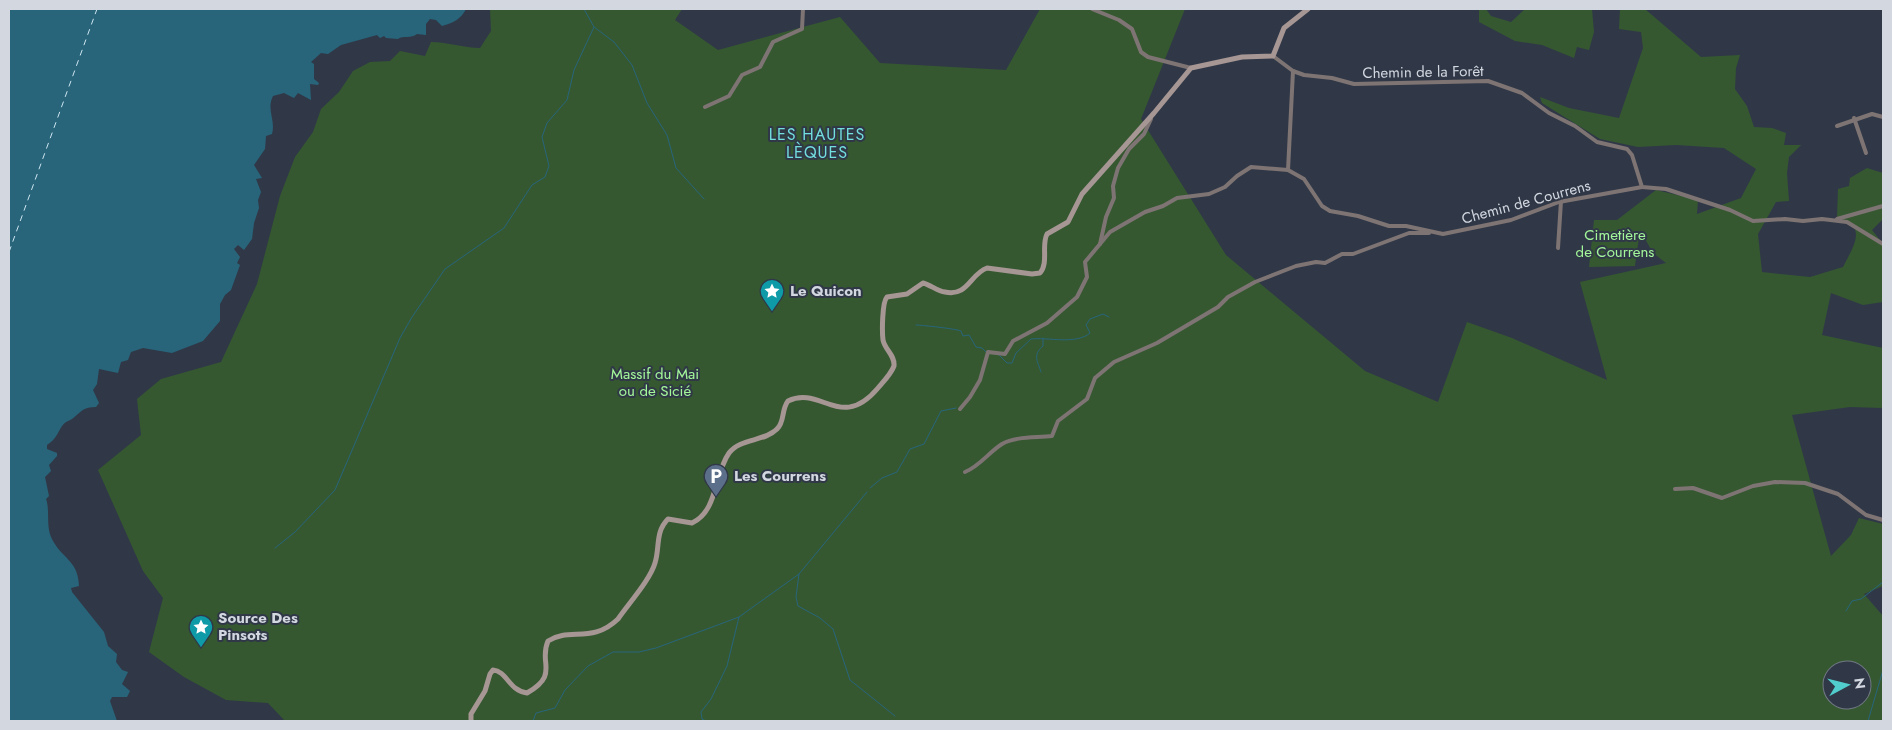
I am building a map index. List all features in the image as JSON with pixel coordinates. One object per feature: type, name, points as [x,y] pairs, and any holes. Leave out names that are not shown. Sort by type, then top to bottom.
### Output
[{"type":"street","points":[[705,107],[729,96],[742,75],[760,67],[773,42],[802,29],[803,9]]},
{"type":"street","points":[[1092,9],[1119,20],[1132,29],[1141,52],[1148,57],[1191,68],[1242,57],[1273,56],[1284,28],[1308,9]]},
{"type":"street","name":"Chemin de la Forêt","points":[[1273,56],[1284,62],[1293,71],[1354,84],[1488,81],[1504,85],[1522,92],[1549,113],[1575,126],[1597,142],[1627,149],[1632,155],[1642,187]]},
{"type":"street","points":[[471,721],[471,714],[485,691],[490,674],[494,670],[502,673],[515,689],[528,693],[537,687],[545,675],[548,641],[556,636],[589,634],[612,625],[618,619],[655,563],[657,541],[662,525],[668,519],[692,523],[702,516],[730,453],[743,443],[770,435],[778,429],[788,402],[800,398],[848,408],[860,404],[874,392],[894,366],[893,356],[884,341],[883,304],[887,297],[908,294],[923,283],[944,292],[959,292],[987,268],[1032,274],[1040,273],[1044,266],[1044,241],[1047,234],[1068,222],[1082,194],[1154,114],[1191,68]]},
{"type":"street","points":[[1288,170],[1293,71]]},
{"type":"street","points":[[960,409],[980,380],[988,352],[1005,354],[1013,341],[1047,323],[1077,296],[1087,276],[1086,262],[1100,244],[1106,217],[1114,198],[1113,186],[1118,168],[1129,149],[1144,134],[1154,114]]},
{"type":"street","points":[[1837,126],[1854,118],[1872,114],[1883,117]]},
{"type":"street","points":[[1854,118],[1866,153]]},
{"type":"street","name":"Chemin de Courrens","points":[[1100,244],[1110,232],[1145,212],[1186,196],[1209,194],[1225,188],[1237,176],[1251,167],[1288,170],[1308,182],[1325,209],[1358,216],[1390,226],[1406,226],[1452,234],[1483,225],[1527,216],[1561,201],[1642,187]]},
{"type":"street","points":[[1642,187],[1666,189],[1730,210],[1754,221],[1837,219],[1883,206]]},
{"type":"street","points":[[1558,248],[1561,201]]},
{"type":"street","points":[[1837,219],[1862,229],[1883,244]]},
{"type":"street","points":[[965,472],[972,469],[1002,444],[1011,440],[1052,436],[1058,421],[1087,399],[1095,378],[1114,362],[1157,343],[1218,307],[1228,297],[1255,282],[1306,262],[1325,263],[1342,254],[1353,254],[1408,233],[1434,232]]},
{"type":"street","points":[[1675,489],[1693,488],[1722,498],[1753,486],[1775,482],[1805,483],[1838,494],[1866,515],[1883,520]]},
{"type":"green space","name":"Massif du Mai ou de Sicié","points":[[490,9],[682,9],[675,20],[718,50],[840,17],[880,63],[1006,70],[1040,9],[1185,9],[1141,119],[1226,255],[1365,371],[1438,402],[1467,322],[1512,338],[1607,380],[1580,282],[1666,263],[1653,253],[1640,230],[1635,266],[1589,267],[1594,220],[1617,220],[1656,190],[1698,200],[1697,214],[1741,198],[1756,169],[1724,148],[1676,145],[1638,147],[1600,139],[1542,103],[1540,97],[1569,108],[1619,118],[1643,48],[1641,32],[1619,29],[1620,9],[1645,9],[1701,57],[1740,55],[1736,68],[1735,89],[1747,106],[1754,127],[1772,128],[1786,133],[1784,145],[1801,145],[1789,157],[1787,173],[1789,201],[1776,202],[1758,234],[1762,272],[1810,277],[1843,267],[1854,245],[1856,231],[1847,221],[1837,218],[1838,189],[1849,186],[1850,178],[1867,168],[1883,173],[1883,219],[1872,230],[1883,244],[1883,302],[1863,305],[1831,293],[1822,335],[1883,348],[1883,408],[1850,407],[1792,415],[1831,556],[1851,535],[1859,518],[1883,524],[1883,586],[1864,594],[1883,616],[1883,721],[285,721],[268,703],[226,700],[184,677],[149,652],[163,598],[143,571],[98,470],[141,435],[137,399],[161,379],[221,362],[257,284],[280,196],[295,157],[313,132],[321,109],[339,92],[353,71],[370,62],[390,61],[400,51],[425,56],[431,42],[480,48],[491,31]]},
{"type":"green space","points":[[1479,9],[1486,9],[1491,16],[1511,22],[1525,9],[1592,9],[1594,32],[1589,50],[1577,47],[1574,58],[1542,45],[1515,41],[1479,22]]},
{"type":"water","points":[[9,9],[466,9],[456,20],[442,26],[436,20],[430,19],[426,24],[426,35],[417,34],[398,39],[386,38],[384,36],[380,38],[377,35],[341,45],[328,54],[321,53],[311,62],[314,64],[314,79],[319,83],[318,85],[310,84],[311,100],[298,93],[294,98],[284,93],[273,96],[270,106],[273,124],[272,134],[266,136],[265,149],[254,165],[262,178],[256,179],[261,192],[252,239],[244,250],[238,245],[234,249],[240,257],[237,263],[240,265],[231,290],[225,295],[220,304],[220,321],[203,341],[172,353],[143,348],[131,352],[128,360],[121,362],[118,373],[99,369],[97,384],[93,390],[99,403],[96,407],[83,410],[65,423],[47,445],[47,449],[57,453],[57,456],[49,465],[51,471],[45,477],[49,496],[46,499],[51,537],[76,570],[79,586],[71,588],[72,592],[104,632],[108,646],[117,654],[116,662],[122,670],[128,672],[122,684],[130,691],[127,697],[112,697],[110,701],[117,721],[9,721]]},
{"type":"waterway","points":[[275,548],[295,532],[335,490],[400,338],[445,269],[504,228],[532,185],[545,177],[549,166],[542,137],[547,123],[567,100],[574,70],[594,27],[584,9]]},
{"type":"waterway","points":[[594,27],[614,42],[632,65],[647,103],[667,135],[676,168],[704,199]]},
{"type":"waterway","points":[[999,355],[1007,363],[1012,363],[1016,353],[1031,339],[1077,339],[1090,333],[1086,325],[1090,319],[1103,314],[1109,317]]},
{"type":"waterway","points":[[916,325],[961,331],[963,336],[969,335],[976,347],[982,348],[987,353]]},
{"type":"waterway","points":[[1041,372],[1037,356],[1043,346],[1043,338]]},
{"type":"waterway","points":[[870,488],[882,478],[897,472],[910,449],[924,444],[941,411],[956,408]]},
{"type":"waterway","points":[[533,721],[536,713],[555,708],[565,690],[588,666],[613,652],[639,652],[656,648],[739,617],[799,574],[867,492]]},
{"type":"waterway","points":[[799,574],[796,597],[798,606],[820,618],[833,629],[850,680],[895,716]]},
{"type":"waterway","points":[[1846,611],[1852,601],[1861,599],[1883,582]]},
{"type":"waterway","points":[[706,721],[702,719],[701,712],[711,699],[727,666],[739,617]]},
{"type":"waterway","points":[[1868,721],[1883,670]]},
{"type":"ferry route","points":[[9,252],[97,9]]},
{"type":"place","name":"Le Quicon","points":[[772,312]]},
{"type":"place","name":"Les Courrens","points":[[716,497]]},
{"type":"place","name":"Source Des Pinsots","points":[[201,648]]},
{"type":"district","name":"LES HAUTES LÈQUES","points":[[817,143]]},
{"type":"park label","name":"Cimetière de Courrens","points":[[1615,244]]}]
